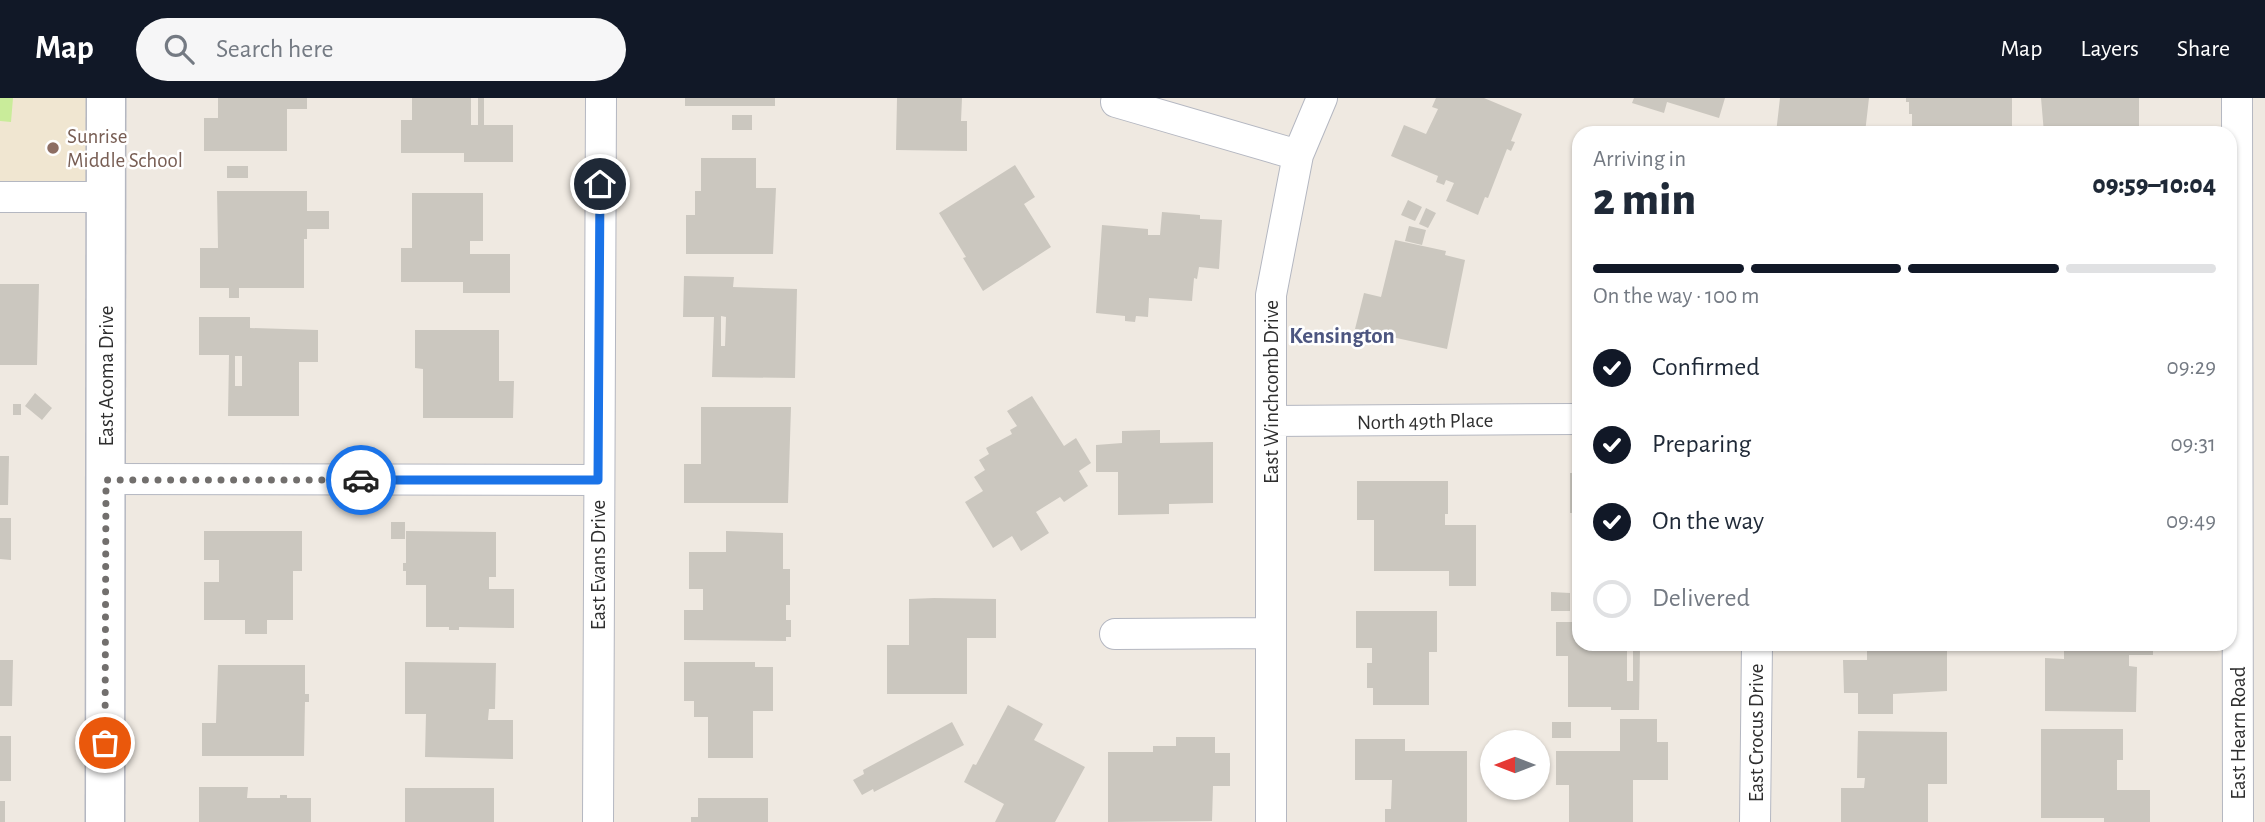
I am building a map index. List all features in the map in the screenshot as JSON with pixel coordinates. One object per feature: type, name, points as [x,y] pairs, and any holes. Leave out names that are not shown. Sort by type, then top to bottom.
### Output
[{"type":"street","name":"East Acoma Drive","points":[[105,822],[106,98]]},
{"type":"street","name":"East Evans Drive","points":[[598,822],[601,98]]},
{"type":"street","name":"East Winchcomb Drive","points":[[1271,822],[1271,295],[1298,155],[1322,98]]},
{"type":"street","name":"East Hearn Road","points":[[2237,98],[2238,822]]},
{"type":"street","points":[[1116,102],[1298,155]]},
{"type":"street","points":[[0,197],[106,197]]},
{"type":"street","name":"North 49th Place","points":[[1271,421],[1572,419]]},
{"type":"street","points":[[106,480],[598,480]]},
{"type":"street","points":[[1115,634],[1271,633]]},
{"type":"street","name":"East Crocus Drive","points":[[1755,822],[1756,651]]},
{"type":"shaded area","name":"Sunrise Middle School","points":[[0,98],[106,98],[106,197],[0,197]]},
{"type":"green space","points":[[0,98],[13,98],[11,122],[0,121]]},
{"type":"building","points":[[218,98],[307,98],[307,109],[287,109],[287,151],[204,151],[204,118],[218,118]]},
{"type":"building","points":[[412,98],[471,98],[471,125],[478,125],[478,98],[484,98],[484,125],[513,125],[513,162],[464,162],[464,153],[401,153],[401,120],[412,120]]},
{"type":"building","points":[[685,98],[775,98],[775,106],[685,106]]},
{"type":"building","points":[[897,98],[962,98],[961,121],[967,121],[967,151],[896,150]]},
{"type":"building","points":[[1436,98],[1484,98],[1522,114],[1511,141],[1515,142],[1511,151],[1507,149],[1488,198],[1485,197],[1478,215],[1446,201],[1454,183],[1446,180],[1444,185],[1436,182],[1438,176],[1391,156],[1404,125],[1426,134],[1438,109],[1432,107]]},
{"type":"building","points":[[1634,98],[1725,98],[1719,118],[1667,102],[1664,113],[1632,103]]},
{"type":"building","points":[[1780,98],[1869,98],[1866,126],[1777,126]]},
{"type":"building","points":[[1906,98],[2012,98],[2012,126],[1912,126],[1909,102],[1906,102]]},
{"type":"building","points":[[2041,98],[2139,98],[2139,126],[2043,126]]},
{"type":"building","points":[[732,115],[752,115],[752,130],[732,130]]},
{"type":"building","points":[[701,158],[756,158],[756,188],[776,188],[773,254],[686,254],[686,215],[695,215],[695,191],[701,191]]},
{"type":"building","points":[[1015,165],[1035,197],[1024,204],[1051,247],[983,291],[939,213]]},
{"type":"building","points":[[227,166],[248,166],[248,178],[227,178]]},
{"type":"building","points":[[217,191],[307,191],[307,211],[329,211],[329,229],[307,229],[307,239],[304,239],[304,288],[239,288],[239,298],[229,298],[229,288],[200,288],[200,248],[218,248]]},
{"type":"building","points":[[412,193],[483,193],[483,241],[470,241],[470,254],[510,254],[510,293],[463,293],[463,282],[401,282],[401,248],[412,248]]},
{"type":"building","points":[[1408,200],[1422,207],[1415,221],[1401,215]]},
{"type":"building","points":[[1426,208],[1436,213],[1428,228],[1419,224]]},
{"type":"building","points":[[1162,212],[1222,220],[1219,269],[1199,267],[1197,279],[1194,278],[1192,301],[1149,298],[1148,317],[1136,316],[1135,322],[1125,321],[1125,316],[1096,313],[1102,225],[1148,229],[1148,235],[1160,235]]},
{"type":"building","points":[[1409,226],[1426,230],[1422,245],[1405,241]]},
{"type":"building","points":[[1395,240],[1446,251],[1445,255],[1465,260],[1447,349],[1355,329],[1364,293],[1381,297]]},
{"type":"building","points":[[684,276],[734,277],[733,287],[797,289],[795,378],[712,377],[714,317],[683,317]],"holes":[[[721,316],[726,317],[725,346],[721,346]]]},
{"type":"building","points":[[0,284],[39,284],[37,365],[0,365]]},
{"type":"building","points":[[199,317],[250,317],[250,328],[318,330],[318,362],[299,362],[299,416],[228,416],[229,355],[199,355]],"holes":[[[235,356],[242,356],[242,386],[235,386]]]},
{"type":"building","points":[[415,330],[499,330],[499,381],[514,381],[513,418],[423,418],[423,369],[415,368]]},
{"type":"building","points":[[35,393],[52,408],[42,420],[25,406]]},
{"type":"building","points":[[1032,396],[1064,446],[1076,438],[1091,463],[1079,471],[1088,486],[1064,502],[1060,497],[1036,512],[1049,533],[1021,551],[1012,536],[993,548],[965,502],[983,491],[974,477],[985,470],[979,460],[989,454],[986,448],[1012,434],[1010,430],[1017,426],[1007,411]]},
{"type":"building","points":[[13,404],[21,404],[21,415],[13,415]]},
{"type":"building","points":[[701,407],[791,407],[788,503],[684,503],[684,464],[701,464]]},
{"type":"building","points":[[1160,430],[1160,443],[1213,442],[1213,503],[1169,504],[1169,514],[1118,515],[1118,472],[1096,472],[1096,445],[1122,443],[1122,431]]},
{"type":"building","points":[[0,456],[9,456],[8,505],[0,505]]},
{"type":"building","points":[[1570,473],[1572,473],[1572,513]]},
{"type":"building","points":[[1357,481],[1448,481],[1448,514],[1445,514],[1445,525],[1476,525],[1476,586],[1449,586],[1449,571],[1374,571],[1374,520],[1357,520]]},
{"type":"building","points":[[0,518],[11,518],[11,560],[0,559]]},
{"type":"building","points":[[391,522],[405,522],[405,539],[391,539]]},
{"type":"building","points":[[204,531],[302,531],[302,571],[293,571],[293,620],[267,620],[267,634],[245,634],[245,620],[204,620],[204,582],[219,582],[219,560],[204,560]]},
{"type":"building","points":[[406,531],[496,532],[496,577],[489,577],[489,589],[514,589],[514,628],[459,627],[459,630],[449,630],[449,627],[426,627],[426,585],[406,585],[406,571],[403,571],[403,563],[406,563]]},
{"type":"building","points":[[726,531],[783,533],[783,569],[790,569],[790,605],[786,605],[786,620],[791,620],[791,637],[786,637],[786,641],[684,640],[684,610],[703,610],[703,589],[689,589],[689,552],[726,552]]},
{"type":"building","points":[[1551,592],[1570,593],[1570,611],[1551,611]]},
{"type":"building","points":[[909,599],[996,599],[996,638],[967,638],[967,694],[887,694],[887,645],[909,645]]},
{"type":"building","points":[[1356,611],[1437,611],[1437,652],[1429,652],[1429,705],[1373,705],[1373,688],[1367,688],[1367,663],[1372,663],[1372,648],[1356,648]]},
{"type":"building","points":[[1556,622],[1572,622],[1572,651],[1627,651],[1627,681],[1633,681],[1633,651],[1640,651],[1639,710],[1568,707],[1568,656],[1556,656]]},
{"type":"building","points":[[1867,651],[1947,651],[1947,691],[1893,694],[1893,714],[1858,714],[1858,693],[1844,693],[1843,660],[1867,660]]},
{"type":"building","points":[[2064,651],[2153,651],[2153,655],[2129,655],[2129,666],[2137,667],[2136,712],[2045,711],[2045,658],[2064,659]]},
{"type":"building","points":[[0,660],[13,660],[12,706],[0,706]]},
{"type":"building","points":[[405,662],[496,663],[495,709],[489,709],[488,720],[513,720],[513,759],[425,757],[426,714],[405,714]]},
{"type":"building","points":[[684,662],[755,662],[755,667],[773,667],[773,711],[753,711],[753,758],[708,758],[708,717],[694,717],[694,701],[684,701]]},
{"type":"building","points":[[218,665],[305,665],[305,694],[309,694],[309,702],[305,702],[304,756],[202,756],[202,723],[216,723]]},
{"type":"building","points":[[1008,705],[1043,724],[1034,740],[1085,767],[1055,822],[995,822],[1004,804],[964,782]]},
{"type":"building","points":[[1620,719],[1657,719],[1657,742],[1668,742],[1668,780],[1633,780],[1633,822],[1569,822],[1569,785],[1556,785],[1556,751],[1620,751]]},
{"type":"building","points":[[952,722],[964,745],[874,792],[873,789],[862,795],[853,780],[864,774],[863,770]]},
{"type":"building","points":[[1552,722],[1571,722],[1571,738],[1552,738]]},
{"type":"building","points":[[2041,729],[2123,729],[2123,760],[2117,760],[2117,790],[2150,790],[2150,822],[2104,822],[2104,818],[2041,818]]},
{"type":"building","points":[[1858,731],[1947,732],[1947,784],[1928,784],[1928,822],[1841,822],[1841,788],[1864,788],[1865,778],[1857,778]]},
{"type":"building","points":[[0,736],[11,736],[11,781],[0,781]]},
{"type":"building","points":[[1176,737],[1215,737],[1215,753],[1230,753],[1230,786],[1213,786],[1212,821],[1108,822],[1108,752],[1153,752],[1153,746],[1176,746]]},
{"type":"building","points":[[1355,739],[1405,739],[1405,751],[1467,751],[1467,822],[1385,822],[1385,809],[1391,809],[1392,780],[1355,780]]},
{"type":"building","points":[[199,787],[248,787],[247,798],[280,798],[280,795],[287,795],[287,798],[311,798],[311,822],[199,822]]},
{"type":"building","points":[[405,788],[494,788],[494,822],[405,822]]},
{"type":"building","points":[[698,798],[768,798],[768,822],[691,822],[691,817],[698,817]]},
{"type":"building","points":[[0,801],[5,801],[5,822],[0,822]]},
{"type":"way so far","points":[[105,743],[106,480],[361,480]]},
{"type":"place","name":"Sunrise Middle School","points":[[53,148]]},
{"type":"district","name":"Kensington","points":[[1342,335]]},
{"type":"route","points":[[361,480],[598,480],[600,184]]}]
